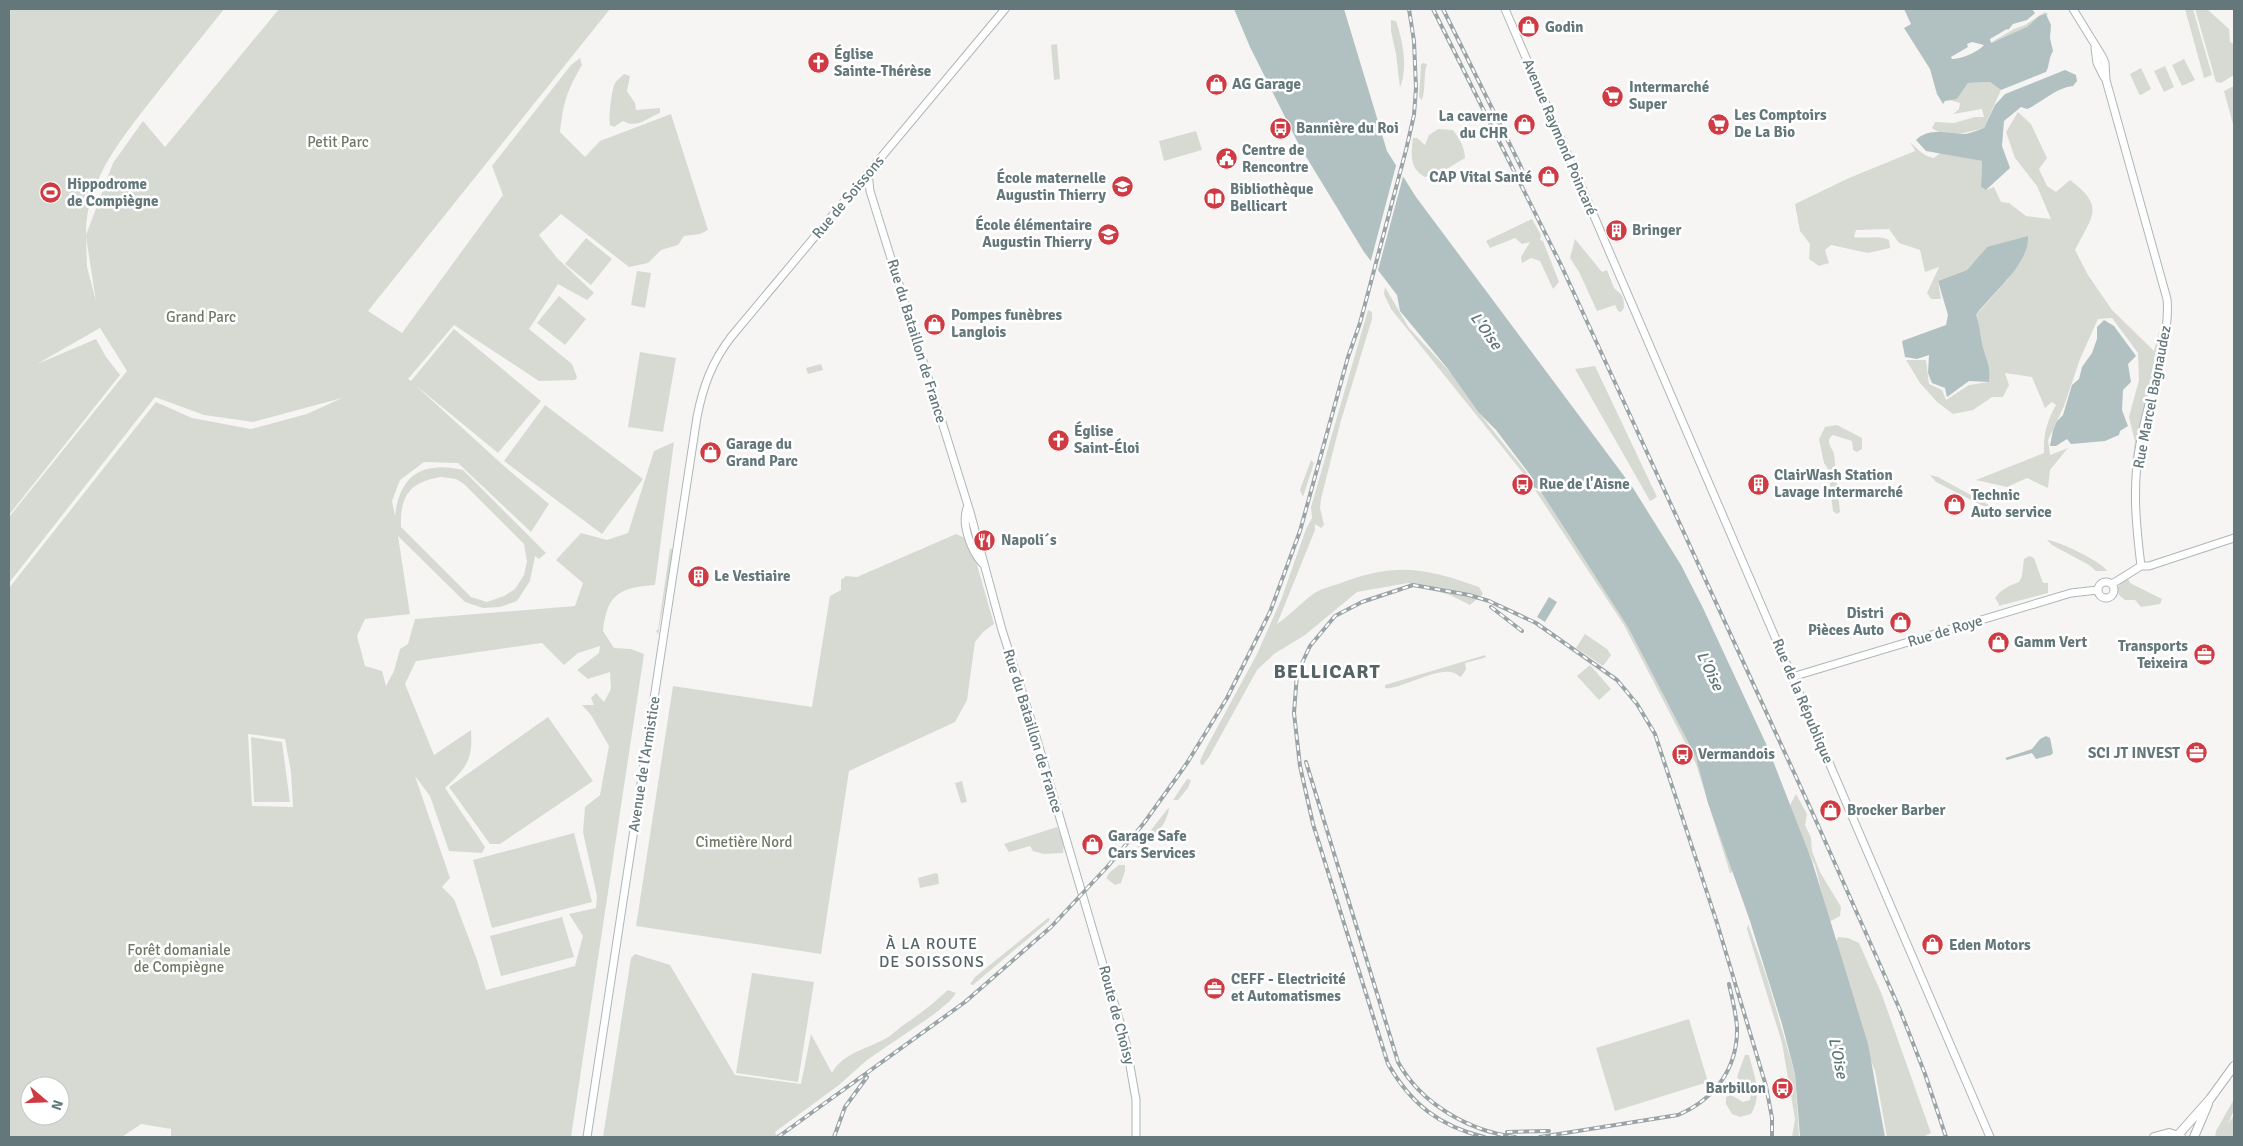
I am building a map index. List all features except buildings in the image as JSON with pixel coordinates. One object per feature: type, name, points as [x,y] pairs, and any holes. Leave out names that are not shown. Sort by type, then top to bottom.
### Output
[{"type":"main road","name":"Rue de Soissons","points":[[702,391],[712,364],[730,337],[1005,9]]},
{"type":"main road","name":"Avenue Raymond Poincaré","points":[[1505,9],[1616,266]]},
{"type":"main road","name":"Rue Marcel Bagnaudez","points":[[2073,9],[2104,63],[2106,80],[2115,114],[2167,298],[2166,328],[2140,443],[2136,474],[2136,511],[2141,566]]},
{"type":"main road","name":"Rue du Bataillon de France","points":[[868,173],[870,191],[1083,894]]},
{"type":"main road","name":"Rue de la République","points":[[1616,266],[1990,1137]]},
{"type":"main road","name":"Avenue de l'Armistice","points":[[587,1137],[702,391]]},
{"type":"main road","points":[[2112,584],[2114,591],[2110,597],[2102,597],[2098,590],[2102,583],[2112,584],[2141,566],[2149,566],[2234,538]]},
{"type":"main road","name":"Rue de Roye","points":[[1792,677],[2071,593],[2098,590]]},
{"type":"main road","name":"Route de Choisy","points":[[1083,894],[1126,1043],[1136,1100],[1136,1137]]},
{"type":"main road","points":[[2154,1137],[2169,1133],[2179,1136],[2210,1099],[2234,1066]]},
{"type":"main road","points":[[2194,1137],[2210,1099]]},
{"type":"green space","points":[[9,9],[224,9],[134,122],[110,157],[92,194],[86,235],[113,163],[143,121],[165,147],[279,9],[610,9],[368,311],[402,333],[503,195],[492,166],[571,65],[580,58],[582,65],[566,97],[560,132],[585,157],[600,141],[671,114],[708,230],[700,234],[684,236],[678,245],[661,250],[648,263],[629,267],[561,214],[539,235],[557,258],[594,293],[587,300],[558,284],[529,329],[572,364],[577,377],[575,380],[539,381],[454,325],[408,379],[411,381],[454,329],[541,401],[498,453],[414,384],[549,504],[531,532],[458,463],[424,462],[400,480],[392,501],[395,516],[402,490],[416,474],[436,467],[463,470],[546,553],[539,559],[535,556],[530,581],[517,601],[500,607],[483,608],[465,602],[398,536],[410,614],[365,619],[357,636],[365,666],[382,671],[386,686],[394,671],[400,649],[408,644],[415,619],[575,606],[583,583],[556,560],[581,533],[607,540],[628,533],[654,451],[674,442],[655,585],[633,588],[617,595],[608,608],[603,631],[614,648],[631,649],[644,654],[571,1137],[171,1137],[171,1129],[141,1124],[122,1137],[9,1137],[9,588],[156,402],[192,418],[251,429],[307,414],[342,398],[253,422],[204,415],[155,397],[9,583],[9,517],[127,371],[100,328],[37,364],[96,339],[106,357],[120,375],[9,515]],"holes":[[[86,237],[96,301],[87,267]],[[441,477],[456,479],[464,484],[524,544],[527,561],[524,575],[515,589],[504,596],[487,602],[471,597],[401,527],[402,506],[409,492],[422,482]],[[542,643],[564,665],[578,653],[600,646],[599,653],[577,670],[588,679],[610,672],[611,689],[604,702],[596,693],[591,698],[594,705],[582,705],[591,715],[609,746],[600,795],[585,807],[583,832],[597,896],[596,908],[569,914],[583,936],[575,966],[486,990],[454,899],[442,887],[450,878],[415,776],[430,796],[449,851],[482,853],[485,847],[445,788],[467,763],[471,749],[471,730],[434,755],[405,684],[416,661]],[[248,734],[285,739],[291,772],[293,807],[252,806]]]},
{"type":"green space","points":[[2185,9],[2193,9],[2212,75],[2204,78]]},
{"type":"green space","points":[[2195,9],[2207,9],[2229,29],[2230,42],[2234,44],[2234,75],[2221,83],[2216,82]]},
{"type":"green space","points":[[2045,12],[2048,14],[2046,17],[2026,29],[1990,43],[2025,25]]},
{"type":"green space","points":[[1391,20],[1396,21],[1404,55],[1404,72],[1400,88],[1391,31]]},
{"type":"green space","points":[[1057,44],[1060,79],[1054,80],[1051,45]]},
{"type":"green space","points":[[2184,59],[2195,80],[2182,86],[2172,65]]},
{"type":"green space","points":[[1421,64],[1427,64],[1422,100],[1419,97]]},
{"type":"green space","points":[[2165,66],[2174,87],[2164,92],[2154,71]]},
{"type":"green space","points":[[2141,68],[2151,89],[2141,95],[2130,74]]},
{"type":"green space","points":[[624,74],[630,76],[627,91],[635,103],[636,110],[660,108],[660,113],[642,122],[633,124],[623,121],[614,127],[610,125],[613,91],[615,83]]},
{"type":"green space","points":[[1990,82],[2001,90],[1984,128],[1950,134],[1932,128],[1935,122],[1954,123],[1975,117],[1984,117],[1982,109],[1953,114],[1959,109],[1960,103],[1949,100],[1957,99],[1968,83]]},
{"type":"green space","points":[[2234,86],[2234,128],[2224,91]]},
{"type":"green space","points":[[2018,112],[2031,124],[2047,158],[2039,169],[2047,186],[2056,192],[2070,180],[2081,189],[2092,205],[2090,220],[2075,250],[2088,275],[2112,310],[2154,351],[2159,332],[2161,333],[2132,461],[2135,442],[2129,417],[2139,380],[2138,353],[2112,318],[2098,319],[2080,359],[2064,406],[2048,440],[2050,455],[2068,448],[2050,470],[2048,488],[2027,478],[2007,487],[1976,480],[2044,453],[2046,428],[2056,405],[2052,402],[2045,408],[2032,377],[2005,373],[2009,385],[2003,397],[1992,397],[1973,410],[1953,414],[1937,402],[1920,383],[1906,360],[1926,360],[1929,384],[1942,390],[1946,400],[1969,385],[1989,382],[1989,367],[1976,315],[2008,279],[2025,252],[1987,247],[1967,270],[1938,281],[1941,299],[1931,299],[1927,293],[1939,267],[1925,272],[1920,250],[1899,243],[1889,229],[1856,230],[1854,237],[1877,237],[1889,240],[1890,248],[1868,253],[1831,245],[1825,250],[1829,263],[1819,266],[1809,259],[1810,244],[1800,231],[1795,204],[1849,178],[1915,151],[1910,142],[1930,157],[1934,158],[1940,153],[1982,161],[1981,187],[1986,190],[1994,187],[2001,202],[2009,203],[2026,216],[2051,219],[2037,186],[2015,158],[2006,132]]},
{"type":"green space","points":[[1438,129],[1453,130],[1461,143],[1465,158],[1445,170],[1425,177],[1416,170],[1412,160],[1413,138],[1417,138],[1425,145],[1429,135]]},
{"type":"green space","points":[[1196,131],[1202,150],[1164,161],[1159,141]]},
{"type":"green space","points":[[1532,219],[1541,235],[1540,240],[1543,241],[1559,282],[1553,289],[1540,261],[1531,258],[1522,263],[1521,257],[1530,242],[1522,244],[1515,238],[1490,248],[1486,241]]},
{"type":"green space","points":[[586,238],[612,259],[591,285],[565,264]]},
{"type":"green space","points":[[1575,239],[1602,272],[1607,270],[1614,288],[1623,299],[1624,308],[1621,312],[1618,311],[1615,305],[1597,311],[1579,272],[1570,258]]},
{"type":"green space","points":[[637,271],[651,273],[645,308],[631,305]]},
{"type":"green space","points":[[1385,287],[1409,328],[1454,376],[1479,413],[1532,479],[1531,483],[1391,309],[1384,294]]},
{"type":"green space","points":[[559,296],[586,319],[565,345],[537,323]]},
{"type":"green space","points":[[1368,310],[1372,312],[1372,319],[1340,424],[1321,499],[1320,508],[1324,525],[1321,528],[1315,524],[1315,530],[1277,624],[1316,592],[1378,572],[1410,570],[1442,575],[1479,587],[1483,594],[1470,605],[1450,595],[1408,583],[1357,592],[1305,635],[1274,654],[1257,670],[1209,757],[1201,765],[1200,761],[1205,750],[1257,654],[1281,600],[1306,529],[1312,518],[1311,507]]},
{"type":"green space","points":[[640,352],[676,358],[663,432],[628,427]]},
{"type":"green space","points":[[821,364],[823,370],[808,374],[806,368]]},
{"type":"green space","points":[[1595,366],[1657,497],[1650,501],[1575,369]]},
{"type":"green space","points":[[545,405],[643,479],[602,534],[504,461]]},
{"type":"green space","points":[[1837,425],[1862,438],[1862,449],[1857,452],[1853,450],[1852,441],[1833,435],[1829,439],[1829,444],[1834,453],[1840,512],[1837,514],[1833,511],[1828,469],[1824,463],[1819,439],[1825,427]]},
{"type":"green space","points":[[1311,460],[1314,463],[1303,497],[1300,490]]},
{"type":"green space","points":[[1930,475],[1938,477],[1989,505],[1986,507],[1981,505],[1936,482]]},
{"type":"green space","points":[[1535,490],[1545,494],[1627,619],[1699,763],[1734,869],[1731,873],[1696,764],[1624,625]]},
{"type":"green space","name":"Cimetière Nord","points":[[956,534],[965,538],[970,553],[975,558],[994,624],[983,632],[975,642],[967,700],[955,722],[849,771],[821,954],[636,926],[673,686],[812,707],[830,596],[841,590],[841,580],[846,576],[857,577]]},
{"type":"green space","points":[[2047,540],[2080,552],[2104,567],[2107,571],[2096,571],[2089,565],[2052,545]]},
{"type":"green space","points":[[670,548],[673,550],[658,635],[656,630],[658,630]]},
{"type":"green space","points":[[2029,556],[2034,558],[2043,583],[2048,583],[2048,593],[1998,606],[1999,604],[1995,598],[2006,588],[2019,582],[2022,576],[2024,559]]},
{"type":"green space","points":[[2125,579],[2162,599],[2160,604],[2141,607],[2135,600],[2125,600],[2119,595],[2117,588]]},
{"type":"green space","points":[[1585,634],[1607,649],[1611,655],[1603,666],[1576,648]]},
{"type":"green space","points":[[1485,655],[1486,657],[1484,658],[1465,663],[1466,669],[1461,677],[1453,672],[1443,672],[1398,686],[1385,688],[1385,685]]},
{"type":"green space","points":[[1590,665],[1611,689],[1599,700],[1577,676]]},
{"type":"green space","points":[[548,717],[593,781],[500,844],[490,844],[449,787]]},
{"type":"green space","points":[[251,737],[282,742],[290,802],[254,802]]},
{"type":"green space","points":[[1187,779],[1191,780],[1188,788],[1178,800],[1173,800]]},
{"type":"green space","points":[[962,781],[967,802],[961,803],[955,783]]},
{"type":"green space","points":[[1796,794],[1807,814],[1805,825],[1811,838],[1812,851],[1820,872],[1841,907],[1840,916],[1829,922],[1815,865],[1801,838],[1790,805]]},
{"type":"green space","points":[[1169,807],[1166,820],[1158,832],[1137,848]]},
{"type":"green space","points":[[1057,827],[1064,843],[1063,853],[1044,854],[1033,851],[1030,846],[1009,852],[1004,844]]},
{"type":"green space","points":[[574,833],[592,902],[492,928],[473,860]]},
{"type":"green space","points":[[1119,865],[1125,865],[1125,871],[1121,883],[1115,885],[1106,878]]},
{"type":"green space","points":[[938,874],[939,884],[920,888],[918,878]]},
{"type":"green space","points":[[562,917],[574,957],[501,976],[490,936]]},
{"type":"green space","points":[[1048,918],[1050,919],[1049,921],[973,985],[970,984],[975,977]]},
{"type":"green space","points":[[1748,924],[1767,978],[1795,1074],[1799,1137],[1792,1137],[1795,1119],[1782,1043],[1747,929]]},
{"type":"green space","points":[[1838,937],[1848,938],[1859,943],[1882,995],[1931,1133],[1923,1137],[1887,1137],[1875,1071],[1859,1030],[1835,945]]},
{"type":"green space","points":[[635,954],[670,965],[735,1075],[801,1084],[811,1034],[832,1073],[843,1060],[890,1036],[948,990],[956,993],[950,1001],[933,1015],[867,1060],[839,1085],[775,1132],[777,1137],[603,1137],[631,958]]},
{"type":"green space","points":[[752,973],[814,982],[798,1082],[736,1073]]},
{"type":"green space","points":[[1689,1019],[1708,1082],[1615,1111],[1596,1048]]},
{"type":"green space","points":[[1745,1055],[1749,1055],[1757,1092],[1755,1107],[1751,1114],[1740,1117],[1732,1114],[1726,1104],[1726,1097],[1731,1095],[1743,1102],[1750,1100],[1751,1094],[1737,1077]]},
{"type":"green space","points":[[2234,1099],[2234,1110],[2228,1124],[2234,1115],[2234,1137],[2215,1137],[2216,1131]]},
{"type":"water","name":"L'Oise","points":[[1234,9],[1344,9],[1387,151],[1416,197],[1633,488],[1681,565],[1768,748],[1812,861],[1868,1044],[1885,1137],[1800,1137],[1795,1074],[1782,1024],[1750,921],[1708,803],[1696,757],[1628,627],[1540,490],[1531,486],[1534,480],[1496,430],[1479,413],[1448,369],[1400,311],[1397,295],[1364,252],[1299,145],[1250,47]]},
{"type":"water","points":[[1904,9],[2032,9],[2035,13],[2027,20],[2013,24],[2008,30],[1990,39],[1991,43],[2027,27],[2039,16],[2046,14],[2051,25],[2050,38],[2053,51],[2046,72],[2001,90],[1990,82],[1968,83],[1957,99],[1945,101],[1943,104],[1937,94],[1930,69],[1904,28],[1911,24]],"holes":[[[1972,42],[1984,45],[1977,51],[1964,57],[1955,59],[1951,57],[1968,47],[1967,44]]]},
{"type":"water","points":[[2065,70],[2076,75],[2077,81],[2073,86],[2060,89],[2027,109],[2021,107],[2004,121],[2002,146],[2010,168],[1986,190],[1981,187],[1982,161],[1926,151],[1916,140],[1933,132],[1965,134],[1984,128],[1995,105],[2005,94]]},
{"type":"water","points":[[2028,236],[2027,247],[2016,268],[1976,315],[1989,367],[1989,382],[1969,381],[1947,397],[1945,388],[1932,383],[1928,373],[1929,355],[1917,359],[1905,357],[1902,341],[1946,325],[1948,315],[1938,281],[1967,270],[1987,247]]},
{"type":"water","points":[[2104,320],[2114,326],[2136,356],[2128,364],[2131,382],[2123,390],[2122,410],[2128,426],[2120,431],[2119,435],[2105,441],[2071,444],[2067,439],[2056,446],[2050,446],[2053,430],[2057,421],[2063,415],[2072,385],[2079,379],[2082,367],[2092,353],[2097,339],[2097,327]]},
{"type":"water","points":[[1549,597],[1557,602],[1545,622],[1537,617]]},
{"type":"water","points":[[2046,736],[2050,738],[2053,753],[2051,755],[2036,759],[2032,753],[2007,760],[2005,758],[2032,749],[2040,739]]},
{"type":"pier","points":[[1397,162],[1404,173],[1377,274],[1370,264]]},
{"type":"railway","points":[[778,1137],[965,1002],[1051,927],[1108,866],[1144,823],[1187,763],[1227,698],[1270,612],[1300,531],[1348,357],[1360,323],[1406,150],[1414,115],[1416,88],[1414,41],[1409,9]]},
{"type":"railway","points":[[1433,9],[1561,265],[1813,814],[1900,1010],[1925,1074],[1946,1137]]},
{"type":"railway","points":[[1443,9],[1527,182]]},
{"type":"railway","points":[[1484,1137],[1453,1127],[1428,1111],[1406,1091],[1388,1064],[1313,824],[1300,766],[1294,713],[1297,674],[1310,646],[1335,616],[1362,602],[1413,585],[1469,595],[1489,601],[1536,623],[1617,680],[1637,704],[1655,734],[1717,923],[1766,1086],[1772,1118],[1772,1137]]},
{"type":"railway","points":[[1491,607],[1522,631]]},
{"type":"railway","points":[[1306,762],[1398,1062],[1420,1091],[1448,1113],[1481,1129],[1515,1137]]},
{"type":"railway","points":[[1540,1137],[1678,1115],[1703,1100],[1722,1080],[1729,1069],[1733,1056],[1737,1027],[1729,984]]},
{"type":"railway","points":[[834,1137],[845,1107],[867,1077]]},
{"type":"railway","points":[[1507,1132],[1549,1131]]},
{"type":"place","name":"Godin","points":[[1529,27]]},
{"type":"place","name":"Église Sainte-Thérèse","points":[[818,63]]},
{"type":"place","name":"AG Garage","points":[[1216,84]]},
{"type":"place","name":"Intermarché Super","points":[[1613,96]]},
{"type":"place","name":"Les Comptoirs De La Bio","points":[[1718,124]]},
{"type":"place","name":"La caverne du CHR","points":[[1524,125]]},
{"type":"place","name":"Bannière du Roi","points":[[1280,128]]},
{"type":"place","name":"Centre de Rencontre","points":[[1226,159]]},
{"type":"place","name":"CAP Vital Santé","points":[[1548,177]]},
{"type":"place","name":"École maternelle Augustin Thierry","points":[[1122,187]]},
{"type":"place","name":"Hippodrome de Compiègne","points":[[51,193]]},
{"type":"place","name":"Bibliothèque Bellicart","points":[[1214,198]]},
{"type":"place","name":"Bringer","points":[[1616,230]]},
{"type":"place","name":"École élémentaire Augustin Thierry","points":[[1108,234]]},
{"type":"place","name":"Pompes funèbres Langlois","points":[[935,324]]},
{"type":"place","name":"Église Saint-Éloi","points":[[1058,440]]},
{"type":"place","name":"Garage du Grand Parc","points":[[710,453]]},
{"type":"place","name":"Rue de l'Aisne","points":[[1523,484]]},
{"type":"place","name":"ClairWash Station Lavage Intermarché","points":[[1758,484]]},
{"type":"place","name":"Technic Auto service","points":[[1955,504]]},
{"type":"place","name":"Napoli´s","points":[[985,540]]},
{"type":"place","name":"Le Vestiaire","points":[[698,576]]},
{"type":"place","name":"Distri Pièces Auto","points":[[1900,622]]},
{"type":"place","name":"Gamm Vert","points":[[1998,642]]},
{"type":"place","name":"Transports Teixeira","points":[[2204,655]]},
{"type":"place","name":"SCI JT INVEST","points":[[2196,753]]},
{"type":"place","name":"Vermandois","points":[[1682,754]]},
{"type":"place","name":"Brocker Barber","points":[[1831,810]]},
{"type":"place","name":"Garage Safe Cars Services","points":[[1092,845]]},
{"type":"place","name":"Eden Motors","points":[[1933,945]]},
{"type":"place","name":"CEFF - Electricité et Automatismes","points":[[1215,988]]},
{"type":"place","name":"Barbillon","points":[[1782,1088]]},
{"type":"district","name":"BELLICART","points":[[1327,671]]},
{"type":"district","name":"À LA ROUTE DE SOISSONS","points":[[932,953]]},
{"type":"park label","name":"Petit Parc","points":[[338,142]]},
{"type":"park label","name":"Grand Parc","points":[[201,317]]},
{"type":"park label","name":"Forêt domaniale de Compiègne","points":[[179,958]]}]
